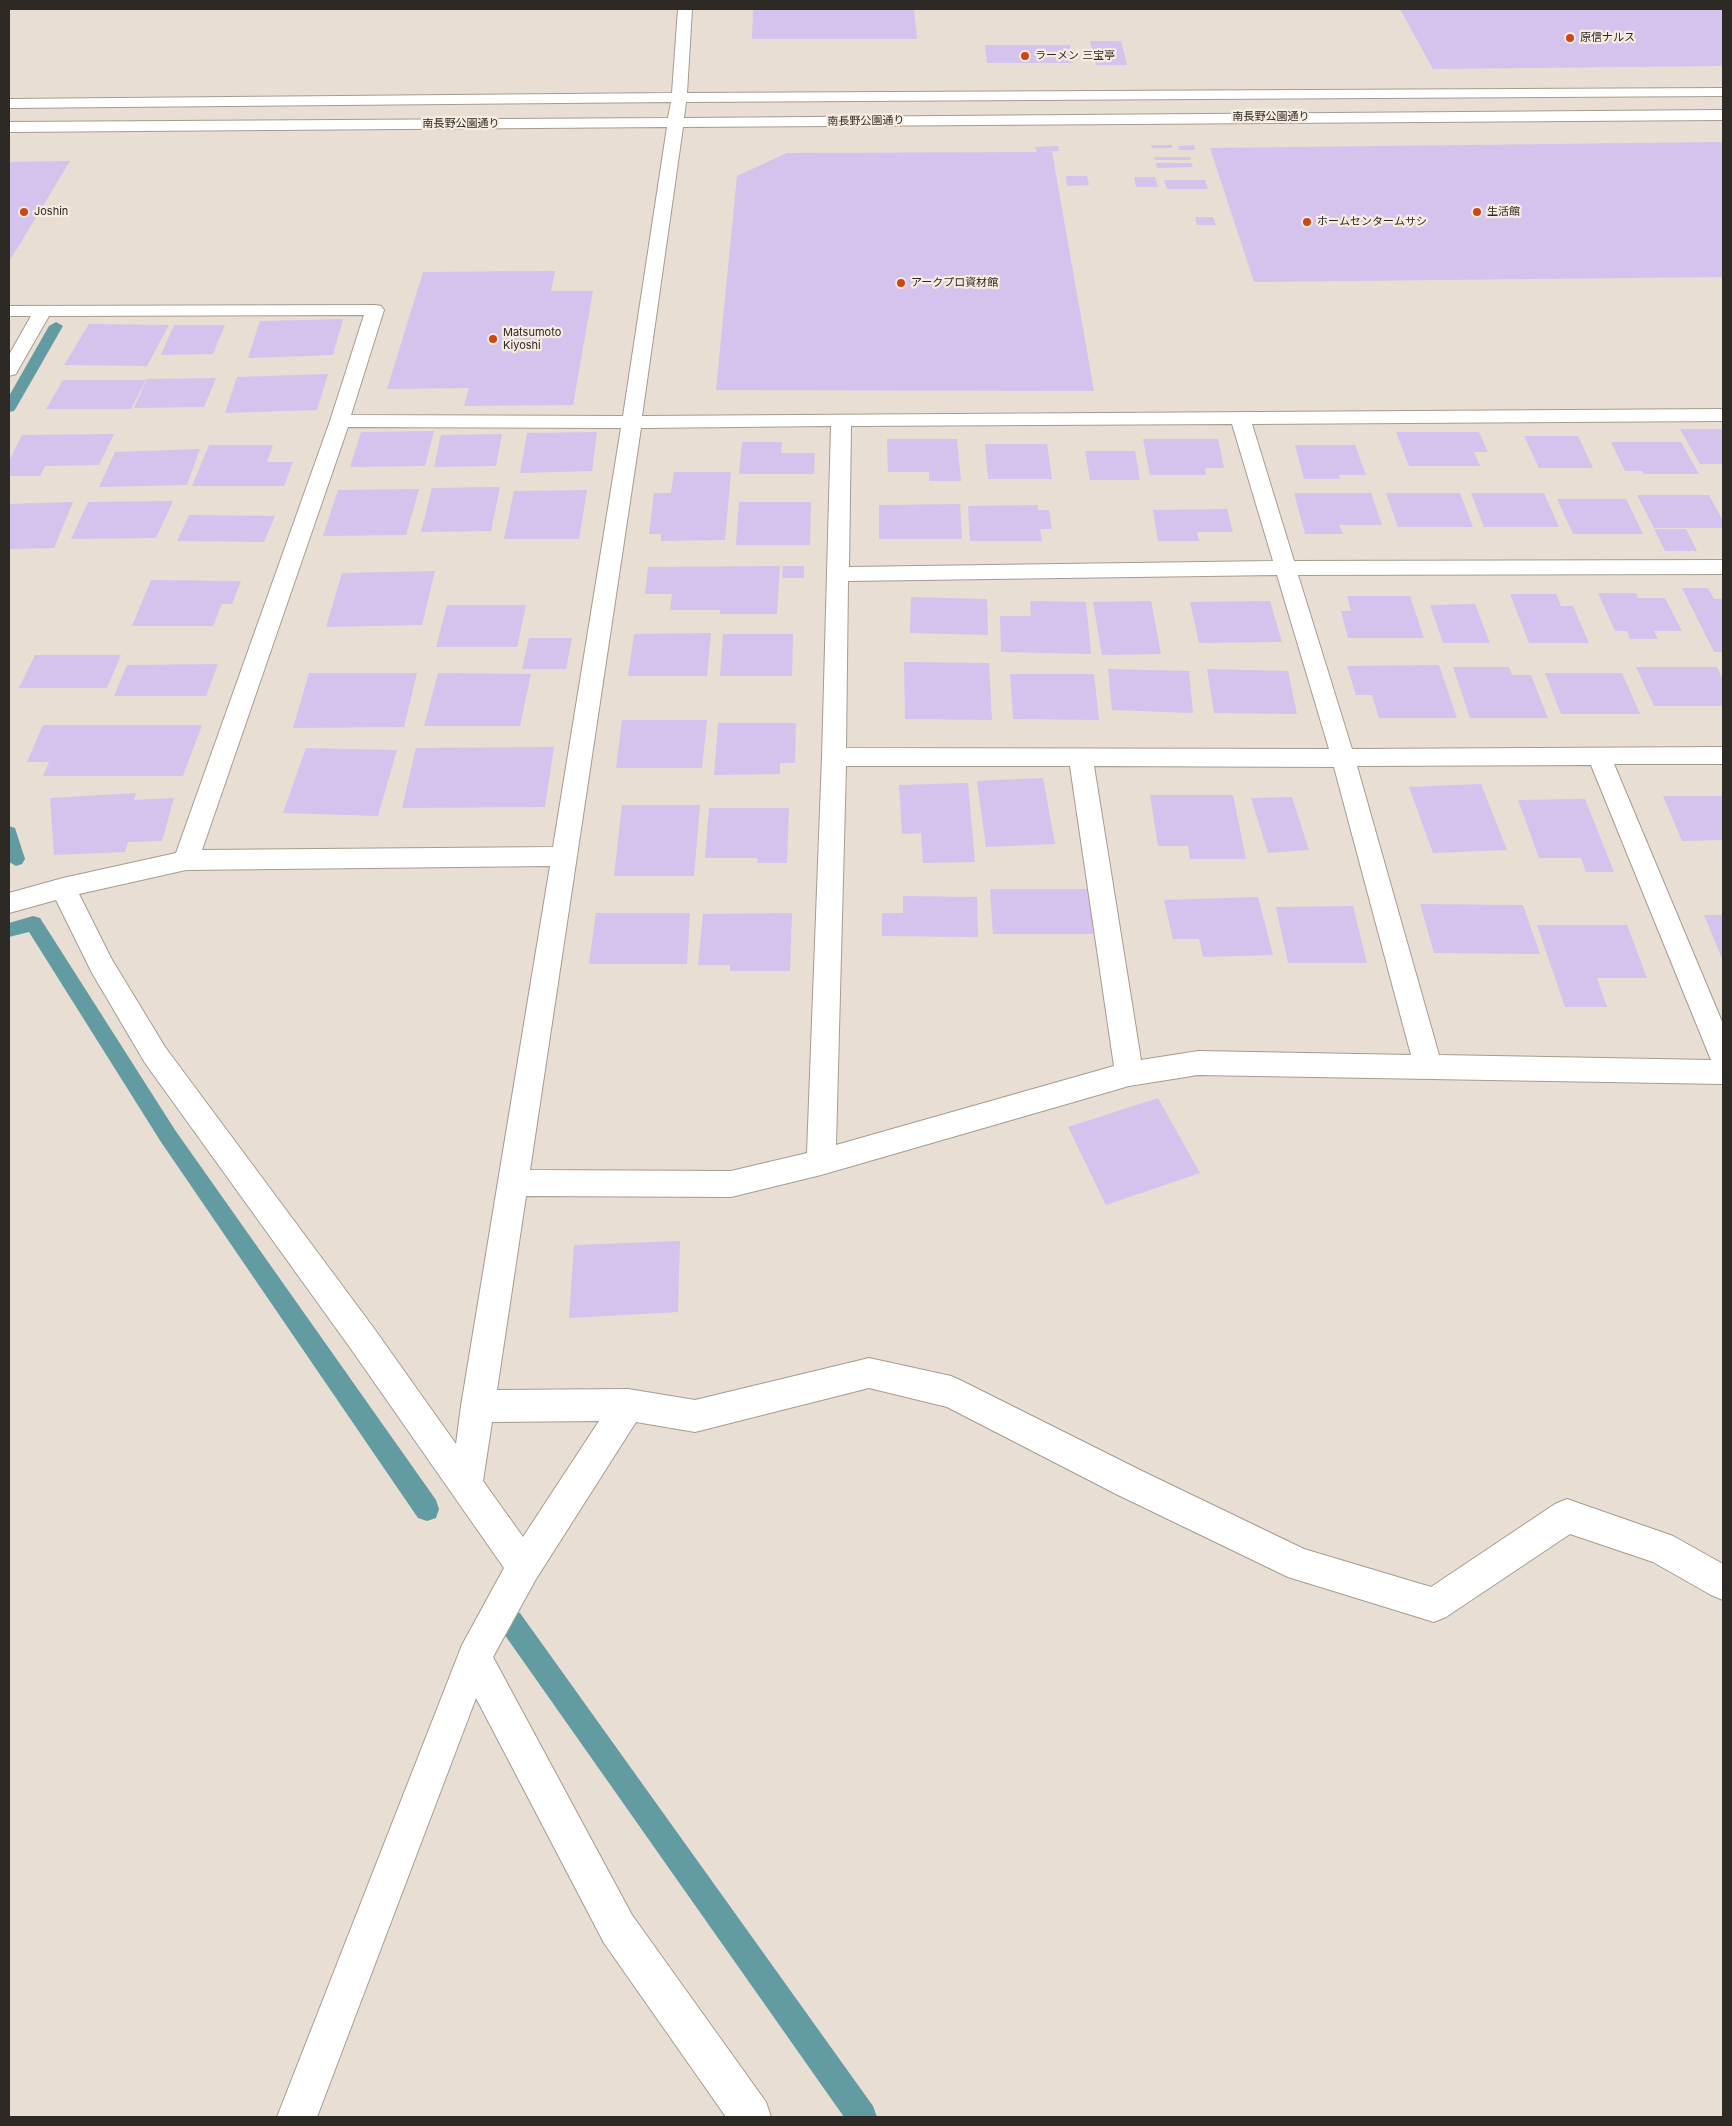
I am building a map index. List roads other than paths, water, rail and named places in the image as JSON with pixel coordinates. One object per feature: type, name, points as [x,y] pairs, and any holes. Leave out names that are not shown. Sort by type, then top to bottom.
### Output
[{"type":"street","points":[[466,1485],[632,422],[679,98],[685,9]]},
{"type":"street","name":"南長野公園通り","points":[[9,103],[956,95],[1723,92]]},
{"type":"street","name":"南長野公園通り","points":[[9,127],[1723,115]]},
{"type":"street","points":[[9,311],[375,310],[340,422],[186,860]]},
{"type":"street","points":[[9,370],[43,311]]},
{"type":"street","points":[[340,422],[1723,415]]},
{"type":"street","points":[[1240,417],[1343,758],[1428,1066]]},
{"type":"street","points":[[821,1162],[834,757],[841,420]]},
{"type":"street","points":[[837,574],[1286,568],[1723,567]]},
{"type":"street","points":[[834,757],[1343,758],[1723,755]]},
{"type":"street","points":[[1599,756],[1723,1056]]},
{"type":"street","points":[[1080,758],[1129,1074]]},
{"type":"street","points":[[9,903],[63,888],[186,860],[563,856]]},
{"type":"street","points":[[63,888],[101,965],[155,1055],[362,1338],[524,1567]]},
{"type":"street","points":[[512,1183],[731,1184],[821,1162],[1129,1074],[1198,1063],[1723,1072]]},
{"type":"street","points":[[477,1406],[628,1405],[695,1416],[869,1372],[951,1392],[1130,1483],[1300,1564],[1434,1605],[1567,1516],[1661,1548],[1723,1583]]},
{"type":"street","points":[[297,2117],[474,1657],[524,1567],[628,1405]]},
{"type":"street","points":[[474,1657],[618,1929],[751,2117]]},
{"type":"waterway","points":[[9,408],[56,326]]},
{"type":"waterway","points":[[9,833],[16,859]]},
{"type":"waterway","points":[[9,930],[33,923],[168,1136],[427,1509]]},
{"type":"waterway","points":[[511,1622],[862,2117]]},
{"type":"place","name":"原信ナルス","points":[[1570,38]]},
{"type":"place","name":"ラーメン 三宝亭","points":[[1025,56]]},
{"type":"place","name":"Joshin","points":[[24,212]]},
{"type":"place","name":"生活館","points":[[1477,212]]},
{"type":"place","name":"ホームセンタームサシ","points":[[1307,222]]},
{"type":"place","name":"アークプロ資材館","points":[[901,283]]},
{"type":"place","name":"Matsumoto Kiyoshi","points":[[493,339]]}]
